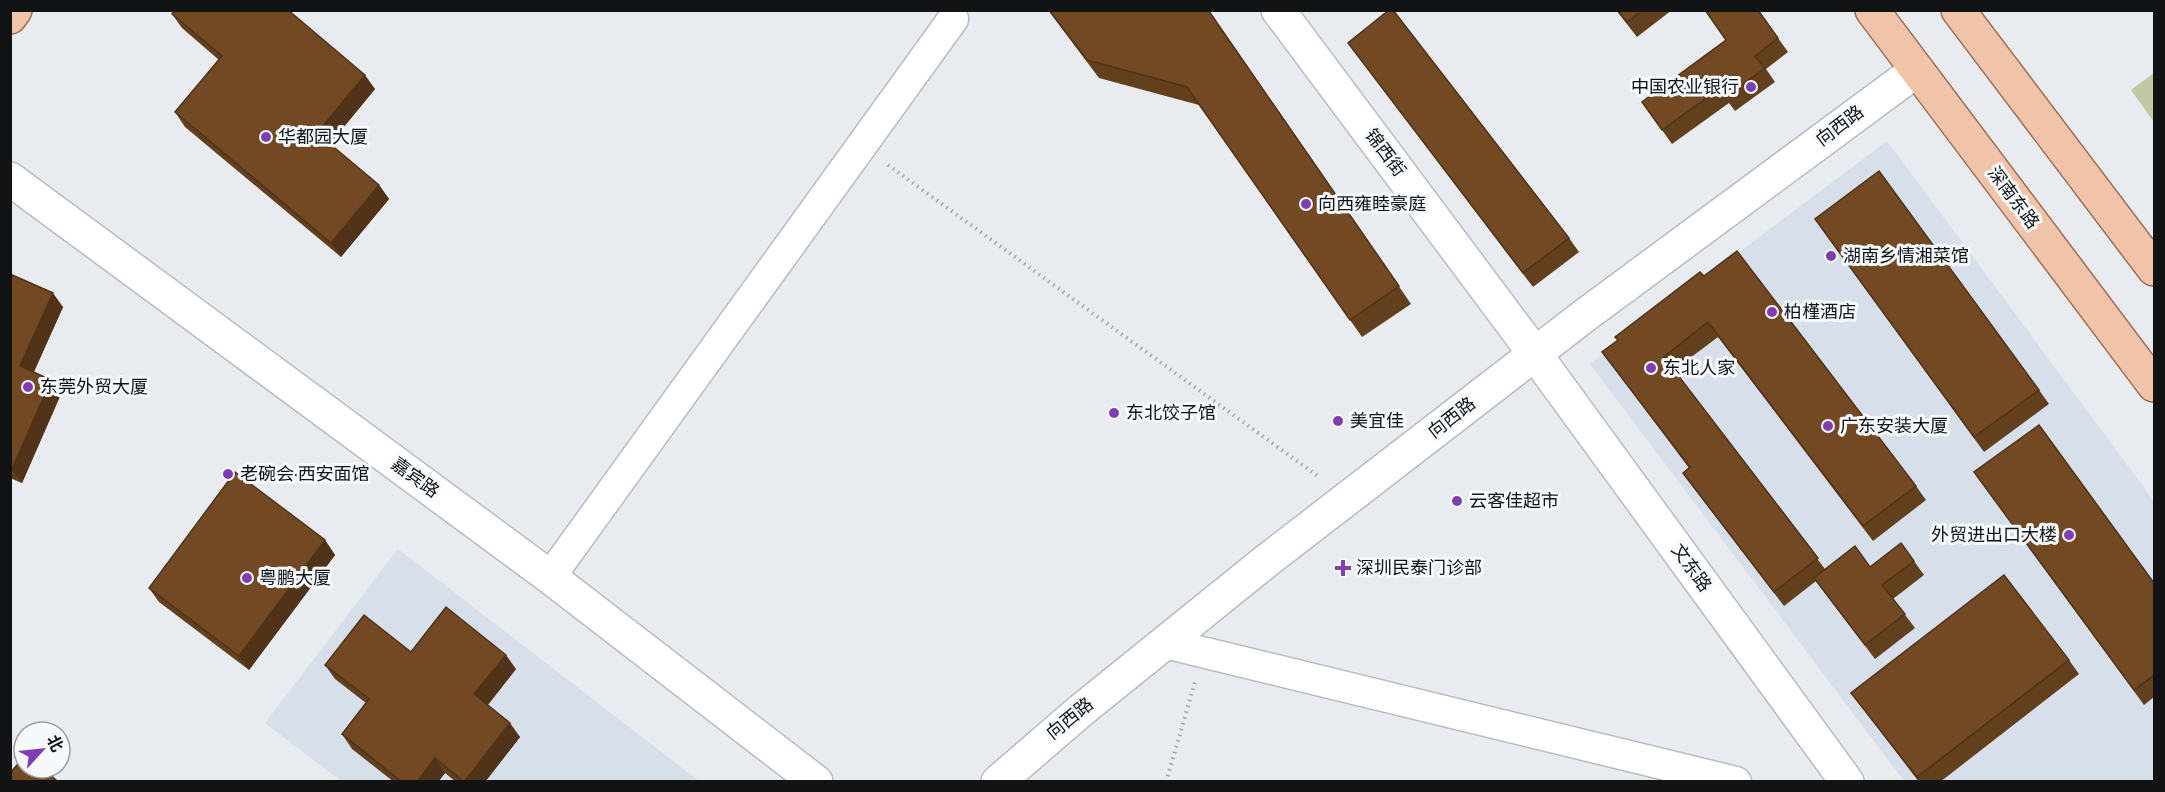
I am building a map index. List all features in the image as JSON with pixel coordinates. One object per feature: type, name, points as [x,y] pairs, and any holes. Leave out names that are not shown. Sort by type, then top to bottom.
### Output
[{"type":"main road","points":[[10,17],[15,10]]},
{"type":"main road","name":"深南东路","points":[[1872,10],[2154,385]]},
{"type":"main road","points":[[1958,10],[2154,269]]},
{"type":"street","name":"锦西街","points":[[1278,10],[1535,354]]},
{"type":"street","points":[[550,577],[953,20]]},
{"type":"street","name":"向西路","points":[[998,782],[1036,747],[1348,498],[1535,354],[1917,70]]},
{"type":"street","name":"嘉宾路","points":[[10,179],[550,577],[816,782]]},
{"type":"street","name":"文东路","points":[[1535,354],[1847,782]]},
{"type":"street","points":[[1165,643],[1736,782]]},
{"type":"path","points":[[861,145],[1348,498]]},
{"type":"path","points":[[1166,782],[1204,652]]},
{"type":"shaded area","points":[[1887,141],[2154,501],[2154,781],[1904,781],[1590,364]]},
{"type":"shaded area","points":[[398,549],[699,781],[341,781],[265,723]]},
{"type":"green space","points":[[2154,73],[2154,122],[2131,90]]},
{"type":"building","name":"华都园大厦","points":[[175,10],[288,10],[365,75],[317,133],[379,185],[331,243],[175,112],[222,56],[172,14]]},
{"type":"building","name":"向西雍睦豪庭","points":[[1049,10],[1208,10],[1399,286],[1350,320],[1187,87],[1087,60]]},
{"type":"building","points":[[1389,10],[1393,10],[1569,238],[1523,273],[1348,43]]},
{"type":"building","points":[[1617,10],[1643,10],[1627,22]]},
{"type":"building","points":[[1705,10],[1758,10],[1778,38],[1755,56],[1765,68],[1725,97],[1719,89],[1662,130],[1642,102],[1726,40]]},
{"type":"building","points":[[1879,171],[2039,390],[1974,437],[1815,219]]},
{"type":"building","name":"广东安装大厦","points":[[1737,251],[1916,486],[1863,526],[1708,322],[1664,357],[1818,558],[1774,592],[1683,473],[1690,467],[1602,352],[1618,340],[1615,337],[1700,272],[1704,276]]},
{"type":"building","name":"东莞外贸大厦","points":[[10,274],[53,293],[20,366],[51,380],[12,469],[10,468]]},
{"type":"building","name":"外贸进出口大楼","points":[[2039,425],[2154,583],[2154,675],[2134,690],[1974,472]]},
{"type":"building","name":"粤鹏大厦","points":[[235,472],[325,540],[239,656],[149,588]]},
{"type":"building","points":[[1901,543],[1914,561],[1882,585],[1905,614],[1865,645],[1814,578],[1855,546],[1870,567]]},
{"type":"building","points":[[2004,575],[2069,660],[1917,777],[1851,693]]},
{"type":"building","points":[[446,607],[506,655],[474,694],[510,723],[464,782],[435,758],[417,782],[402,782],[342,734],[369,699],[325,665],[364,615],[411,652]]},
{"type":"building","points":[[12,771],[12,780],[56,780],[58,782],[10,782]]},
{"type":"place","name":"中国农业银行","points":[[1751,87]]},
{"type":"place","name":"华都园大厦","points":[[266,137]]},
{"type":"place","name":"向西雍睦豪庭","points":[[1306,204]]},
{"type":"place","name":"湖南乡情湘菜馆","points":[[1831,256]]},
{"type":"place","name":"柏槿酒店","points":[[1772,312]]},
{"type":"place","name":"东北人家","points":[[1651,368]]},
{"type":"place","name":"东莞外贸大厦","points":[[28,387]]},
{"type":"place","name":"东北饺子馆","points":[[1114,413]]},
{"type":"place","name":"美宜佳","points":[[1338,421]]},
{"type":"place","name":"广东安装大厦","points":[[1828,426]]},
{"type":"place","name":"老碗会·西安面馆","points":[[228,474]]},
{"type":"place","name":"云客佳超市","points":[[1457,501]]},
{"type":"place","name":"外贸进出口大楼","points":[[2069,535]]},
{"type":"place","name":"深圳民泰门诊部","points":[[1343,568]]},
{"type":"place","name":"粤鹏大厦","points":[[247,578]]}]
